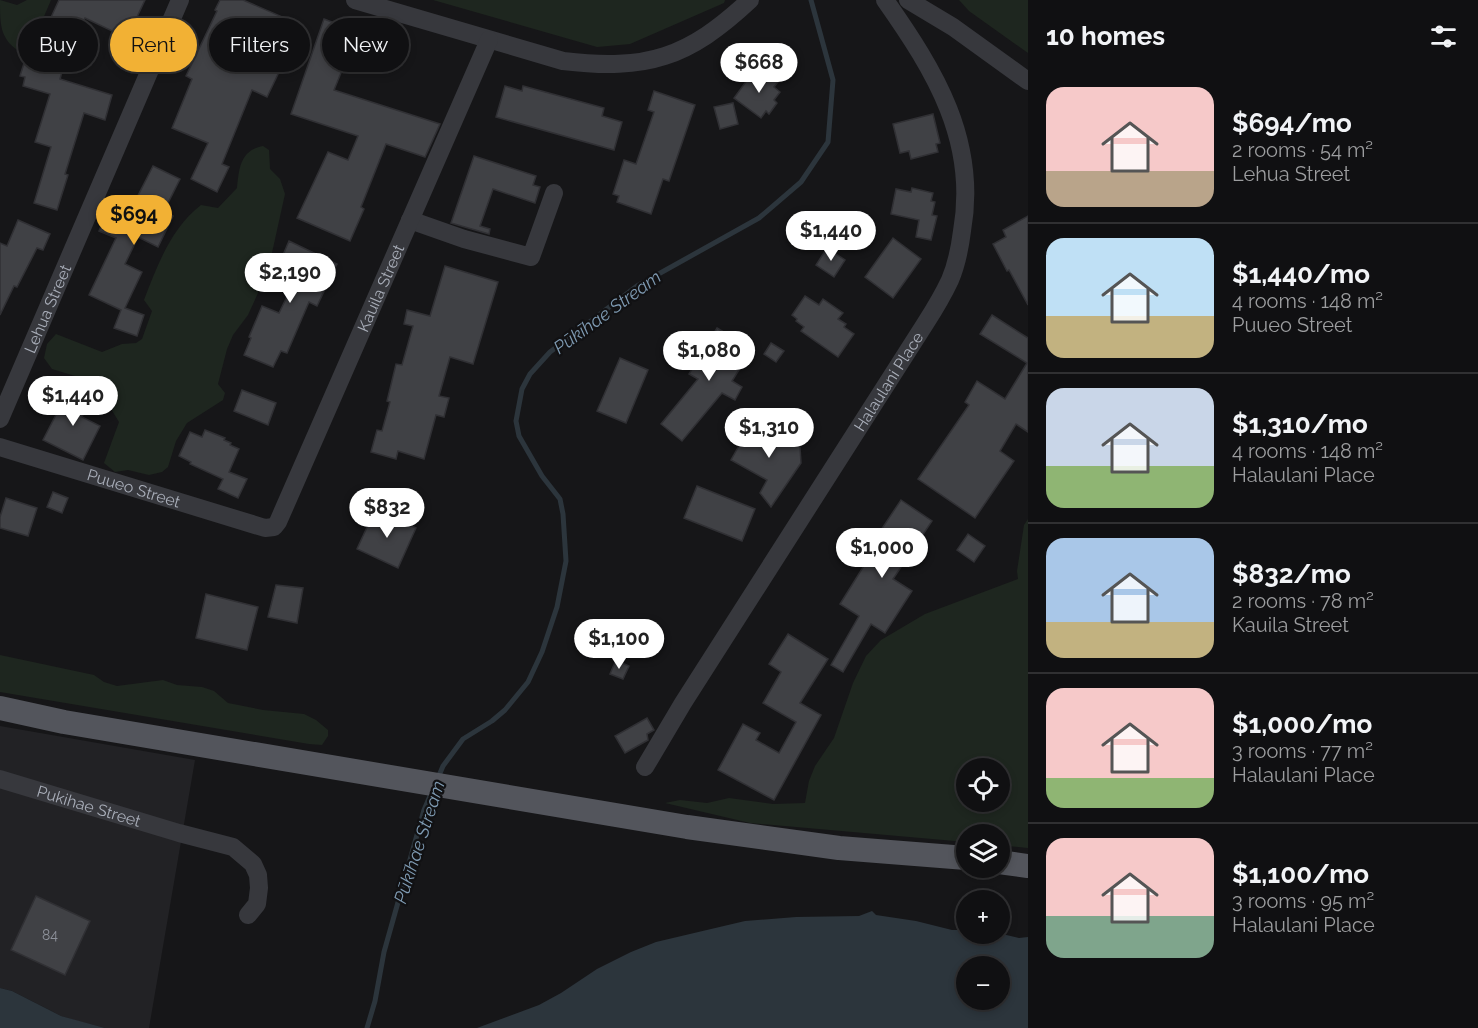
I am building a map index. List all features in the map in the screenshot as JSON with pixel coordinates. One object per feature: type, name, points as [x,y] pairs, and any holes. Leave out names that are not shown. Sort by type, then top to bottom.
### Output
[{"type":"main road","points":[[0,708],[64,722],[687,827],[839,848],[956,857]]},
{"type":"main road","points":[[1010,864],[1028,866]]},
{"type":"street","name":"Lehua Street","points":[[0,419],[180,0]]},
{"type":"street","points":[[355,0],[563,61],[598,65],[644,62],[668,55],[716,30],[750,0]]},
{"type":"street","name":"Halaulani Place","points":[[645,767],[689,693],[925,324],[951,278],[966,206],[965,171],[959,139],[946,99],[932,72],[885,0]]},
{"type":"street","points":[[908,0],[953,27],[1028,81]]},
{"type":"street","name":"Kauila Street","points":[[265,528],[274,527],[278,522],[489,40]]},
{"type":"street","points":[[410,220],[464,239],[531,257],[554,193]]},
{"type":"street","name":"Puueo Street","points":[[0,447],[265,528]]},
{"type":"street","name":"Pukihae Street","points":[[0,779],[233,847],[252,864],[258,875],[257,904],[248,915]]},
{"type":"shaded area","points":[[0,0],[17,5],[27,0],[51,0],[43,18],[18,18],[18,50],[5,37],[0,17]]},
{"type":"shaded area","points":[[433,0],[725,0],[724,3],[630,44],[597,47]]},
{"type":"shaded area","points":[[959,0],[1028,0],[1028,53],[969,11]]},
{"type":"shaded area","points":[[263,146],[269,150],[270,169],[280,179],[285,194],[268,271],[248,315],[233,335],[227,349],[218,384],[225,393],[223,400],[187,423],[176,441],[168,467],[162,472],[149,475],[128,470],[115,472],[104,463],[119,422],[108,404],[107,396],[78,377],[52,369],[44,358],[47,344],[56,334],[102,352],[122,344],[136,343],[142,339],[152,311],[144,300],[173,236],[190,214],[201,205],[218,208],[237,188],[240,167],[245,156],[255,148]]},
{"type":"shaded area","points":[[1028,519],[1028,848],[1010,846],[1010,824],[956,824],[956,841],[750,823],[665,803],[680,800],[707,803],[729,798],[773,804],[805,803],[809,781],[815,766],[834,738],[853,683],[866,656],[881,640],[925,614],[1018,579],[1017,571],[1024,525]]},
{"type":"shaded area","points":[[0,655],[94,675],[104,682],[117,686],[163,680],[177,685],[202,687],[214,691],[228,703],[263,710],[304,714],[328,730],[328,736],[322,745],[309,744],[0,692]]},
{"type":"shaded area","points":[[0,726],[195,760],[149,1028],[105,1028],[74,1020],[61,1016],[12,991],[0,988]]},
{"type":"shaded area","points":[[872,911],[876,915],[956,930],[956,944],[1010,944],[1010,936],[1028,937],[1028,1028],[477,1028],[539,1005],[597,969],[656,942],[745,921],[859,916]]},
{"type":"shaded area","points":[[0,988],[12,991],[61,1016],[105,1028],[0,1028]]},
{"type":"building","points":[[59,0],[145,0],[136,18],[110,18],[110,30],[98,24],[98,18],[51,18]]},
{"type":"building","points":[[220,0],[243,0],[285,18],[214,18],[217,11],[215,10]]},
{"type":"building","points":[[322,25],[322,72],[341,72],[334,90],[440,124],[425,157],[386,144],[361,207],[364,209],[350,241],[297,218],[328,152],[348,160],[358,136],[291,114],[306,72],[310,72],[310,59]]},
{"type":"building","points":[[209,28],[209,72],[279,72],[267,97],[252,90],[222,164],[229,167],[217,192],[191,179],[208,143],[172,128],[192,79],[186,76],[188,72],[197,72],[197,53]]},
{"type":"building","points":[[21,72],[62,72],[60,79],[112,95],[105,120],[84,113],[65,174],[68,175],[57,210],[34,203],[51,147],[35,142],[50,94],[23,86],[25,77],[20,76]]},
{"type":"building","points":[[753,72],[760,77],[764,72],[778,82],[774,87],[780,92],[774,100],[777,103],[769,114],[766,111],[761,118],[734,98]]},
{"type":"building","points":[[505,86],[522,91],[523,86],[604,108],[602,116],[622,122],[614,150],[496,117]]},
{"type":"building","points":[[654,91],[695,105],[669,181],[663,179],[651,214],[617,202],[619,196],[613,194],[624,160],[636,164],[654,112],[648,110]]},
{"type":"building","points":[[733,103],[738,124],[720,129],[714,107]]},
{"type":"building","points":[[933,114],[940,143],[936,144],[938,152],[911,159],[909,151],[900,153],[893,124]]},
{"type":"building","points":[[474,156],[536,176],[533,185],[540,187],[535,203],[493,189],[480,226],[490,229],[489,234],[451,223]]},
{"type":"building","points":[[153,166],[180,179],[164,211],[173,216],[158,247],[138,237],[125,264],[142,272],[125,308],[144,315],[137,336],[114,328],[121,310],[89,295],[116,238],[99,231],[104,218],[123,225]]},
{"type":"building","points":[[912,188],[933,193],[931,201],[935,202],[932,215],[937,216],[931,240],[916,237],[919,220],[891,214],[896,189],[911,192]]},
{"type":"building","points":[[1028,216],[1028,305],[993,244],[1006,237],[1003,230]]},
{"type":"building","points":[[18,220],[50,234],[43,250],[37,248],[0,315],[0,243],[7,246]]},
{"type":"building","points":[[893,238],[921,259],[893,298],[865,277]]},
{"type":"building","points":[[289,241],[337,264],[317,306],[309,302],[287,353],[281,351],[273,367],[244,355],[262,306],[279,313],[296,278],[277,269]]},
{"type":"building","points":[[827,248],[845,260],[834,277],[816,265]]},
{"type":"building","points":[[445,266],[498,282],[473,364],[450,357],[439,396],[449,398],[444,417],[436,415],[424,459],[398,451],[396,459],[371,452],[377,430],[382,431],[390,402],[387,401],[396,364],[402,365],[413,326],[404,324],[407,310],[430,316]]},
{"type":"building","points":[[805,296],[819,305],[823,299],[843,313],[838,319],[846,324],[844,327],[854,334],[838,357],[801,331],[804,327],[792,315]]},
{"type":"building","points":[[992,315],[1028,338],[1028,432],[1016,424],[1000,451],[1014,461],[975,518],[918,479],[969,405],[965,402],[977,381],[1005,399],[1027,363],[980,334]]},
{"type":"building","points":[[717,328],[752,349],[732,381],[742,387],[735,400],[722,393],[682,441],[661,424],[698,379],[689,374]]},
{"type":"building","points":[[771,343],[784,351],[776,362],[764,354]]},
{"type":"building","points":[[620,358],[648,370],[626,423],[597,411]]},
{"type":"building","points":[[73,389],[91,399],[82,417],[100,426],[83,460],[43,440],[60,407],[63,409]]},
{"type":"building","points":[[242,390],[276,403],[268,425],[234,411]]},
{"type":"building","points":[[753,421],[800,447],[801,463],[771,507],[760,493],[767,480],[731,460]]},
{"type":"building","points":[[205,430],[225,438],[224,440],[231,443],[230,445],[239,449],[229,472],[247,479],[238,498],[218,489],[223,479],[190,464],[191,462],[179,456],[190,432],[202,437]]},
{"type":"building","points":[[697,486],[755,509],[742,541],[684,518]]},
{"type":"building","points":[[53,492],[68,498],[62,513],[47,507]]},
{"type":"building","points":[[6,498],[37,508],[28,536],[0,528],[0,517]]},
{"type":"building","points":[[901,500],[932,521],[893,579],[912,591],[885,633],[871,624],[843,672],[831,665],[859,616],[840,604],[877,545],[873,542]]},
{"type":"building","points":[[375,510],[416,528],[398,568],[357,549]]},
{"type":"building","points":[[968,534],[985,546],[974,562],[957,550]]},
{"type":"building","points":[[276,585],[303,588],[297,623],[268,617]]},
{"type":"building","points":[[206,594],[258,607],[247,650],[196,638]]},
{"type":"building","points":[[788,634],[828,659],[800,703],[821,715],[774,800],[718,770],[743,724],[760,733],[756,740],[779,753],[796,722],[763,703],[781,672],[769,664]]},
{"type":"building","points":[[616,660],[629,666],[623,679],[610,674]]},
{"type":"building","points":[[647,718],[654,730],[647,734],[648,740],[625,753],[615,736]]},
{"type":"building","points":[[36,896],[90,921],[65,975],[11,950]]},
{"type":"waterway","name":"Pūkīhae Stream","points":[[438,778],[443,766],[463,739],[505,710],[528,682],[542,652],[557,607],[566,561],[563,514],[560,499],[542,476],[519,436],[516,421],[522,389],[530,374],[550,352],[637,286],[759,218],[801,182],[828,142],[833,80],[811,0]]},
{"type":"waterway","name":"Pūkīhae Stream","points":[[367,1028],[375,1001],[384,952],[424,810],[433,789]]}]
